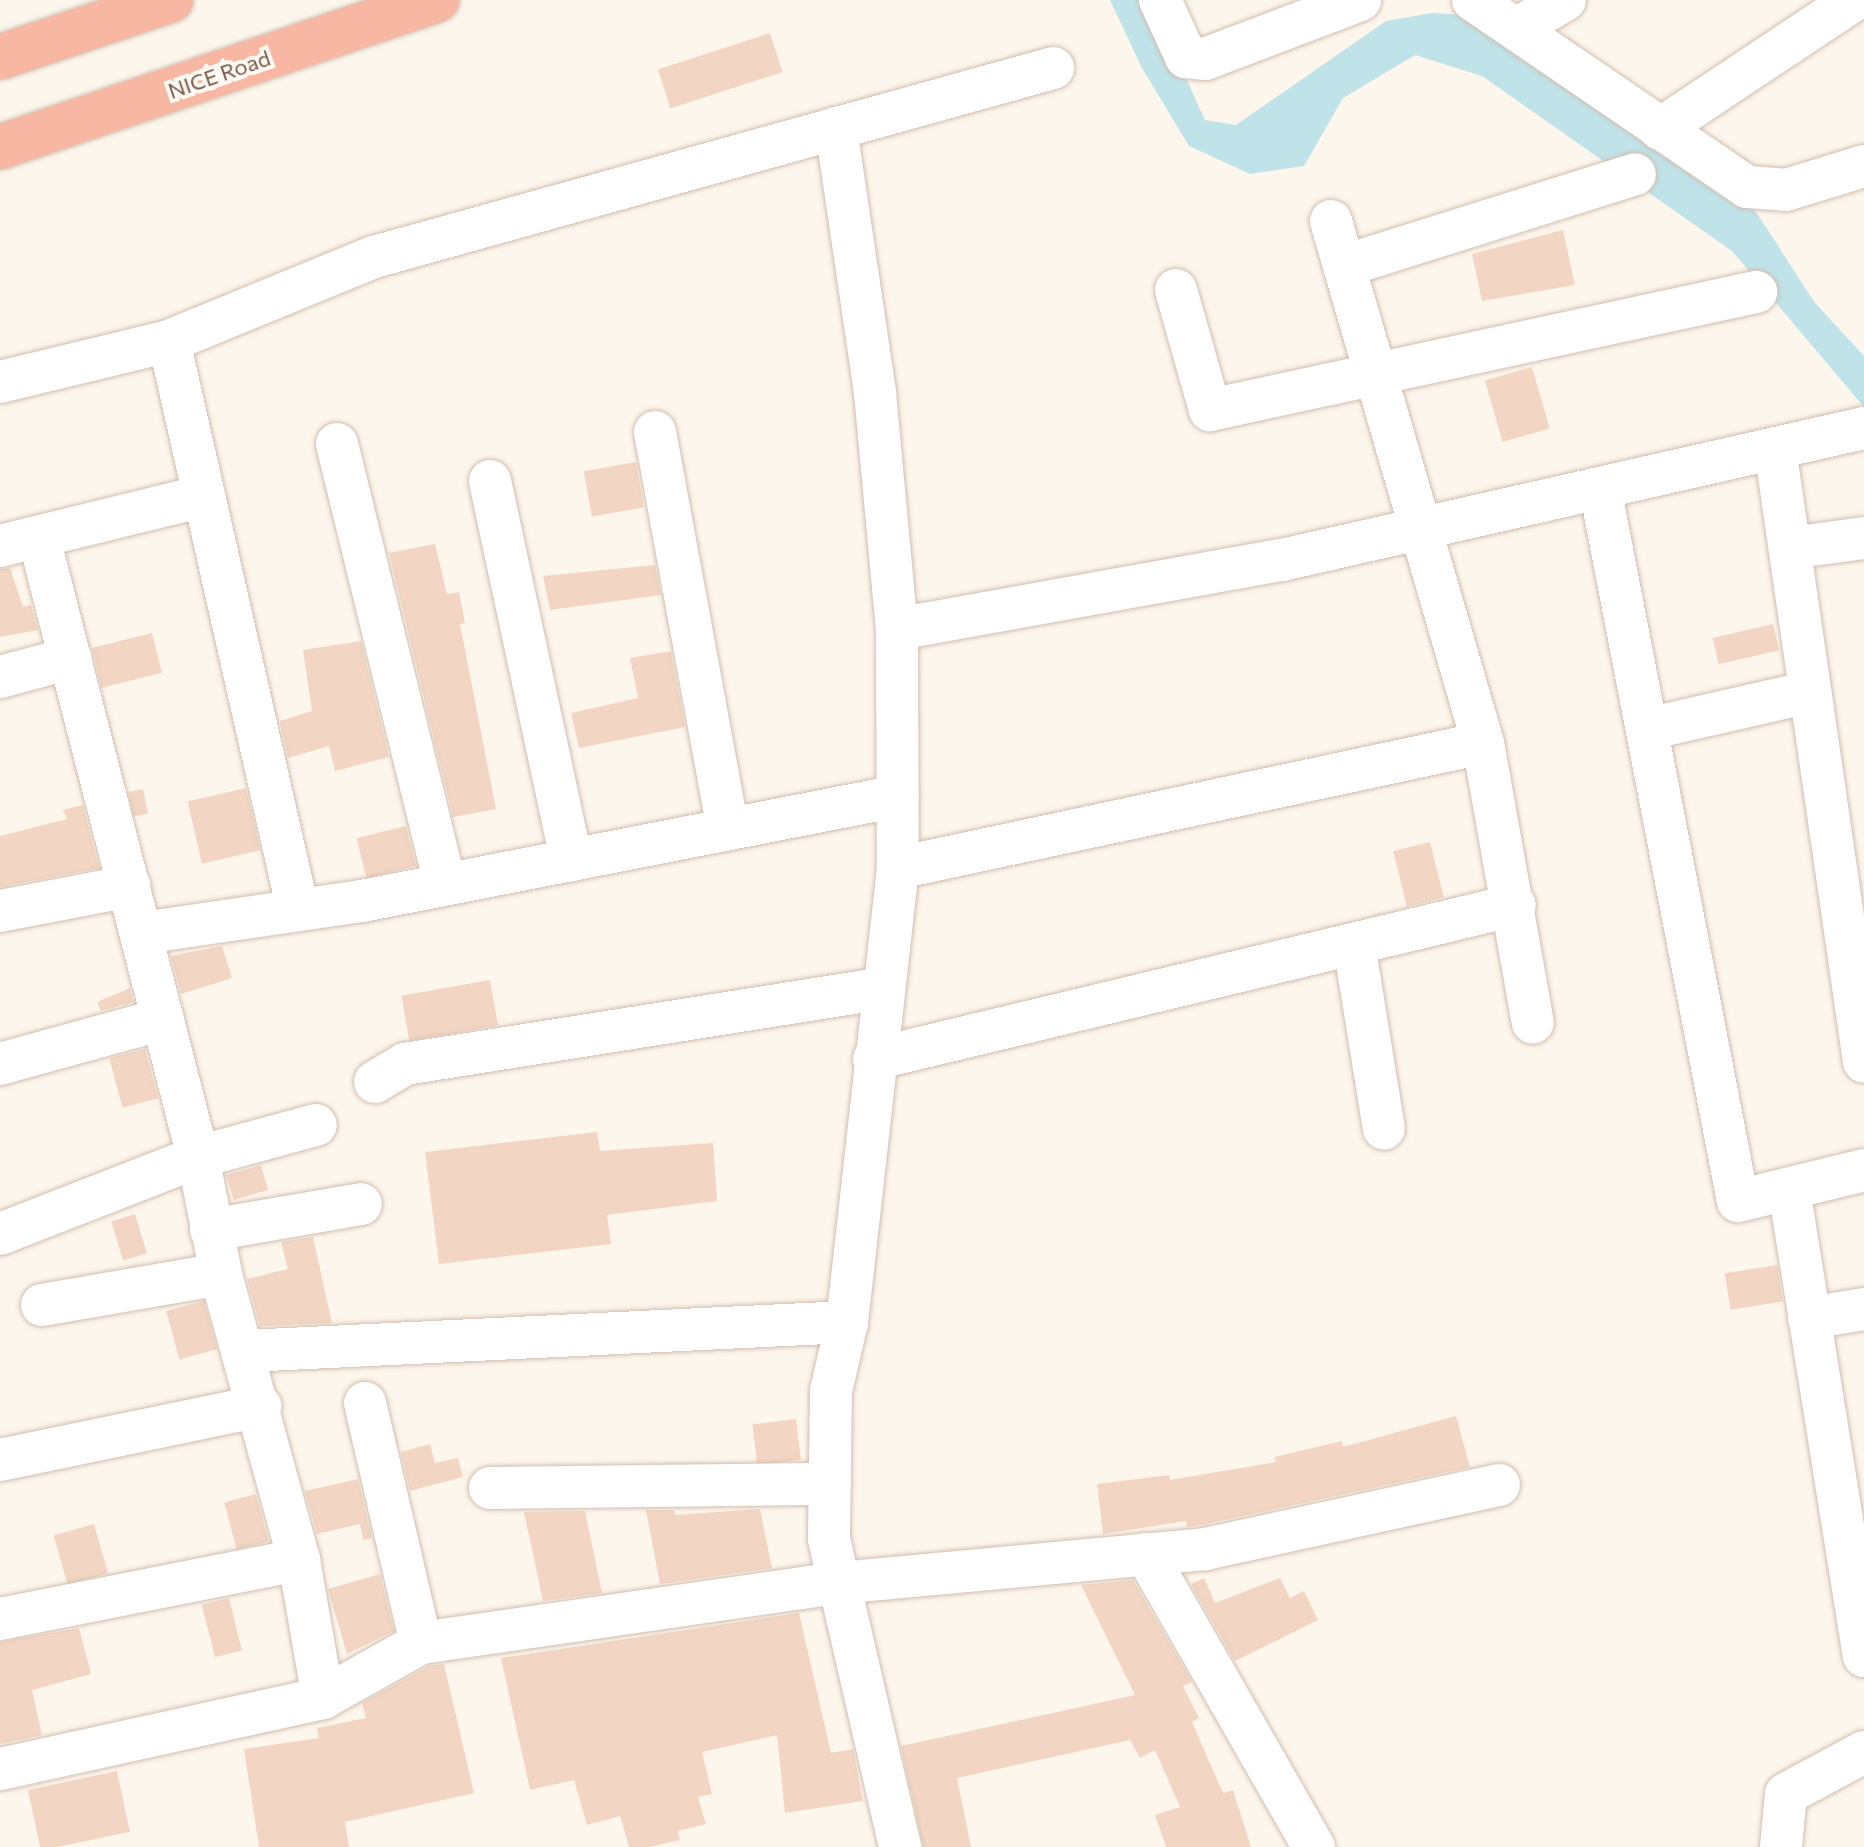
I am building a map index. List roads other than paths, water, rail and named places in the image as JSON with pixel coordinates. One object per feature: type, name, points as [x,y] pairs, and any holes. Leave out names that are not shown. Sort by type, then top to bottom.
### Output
[{"type":"highway","points":[[0,57],[171,0]]},
{"type":"highway","name":"NICE Road","points":[[0,147],[437,0]]},
{"type":"street","points":[[1160,0],[1186,57],[1205,59],[1360,0]]},
{"type":"street","points":[[1473,0],[1747,187],[1765,191],[1864,166]]},
{"type":"street","points":[[1516,29],[1565,0]]},
{"type":"street","points":[[1660,129],[1854,0]]},
{"type":"street","points":[[0,382],[169,341],[374,257],[1053,68]]},
{"type":"street","points":[[836,128],[875,393],[897,629],[898,868],[874,1059],[847,1322],[831,1391],[829,1539],[890,1846]]},
{"type":"street","points":[[1344,266],[1635,174]]},
{"type":"street","points":[[1331,221],[1483,743],[1515,905],[1533,1023]]},
{"type":"street","points":[[1176,290],[1210,410],[1756,292]]},
{"type":"street","points":[[169,341],[298,910]]},
{"type":"street","points":[[897,629],[1282,560],[1864,428]]},
{"type":"street","points":[[655,432],[728,829]]},
{"type":"street","points":[[337,444],[445,884]]},
{"type":"street","points":[[1775,448],[1810,692],[1849,854],[1864,1062]]},
{"type":"street","points":[[490,481],[571,860]]},
{"type":"street","points":[[1600,488],[1738,1201],[1864,1170]]},
{"type":"street","points":[[204,496],[20,542],[71,658],[198,1157],[221,1274],[246,1351],[299,1560],[323,1698]]},
{"type":"street","points":[[1790,548],[1864,538]]},
{"type":"street","points":[[0,677],[71,658]]},
{"type":"street","points":[[1647,729],[1810,692]]},
{"type":"street","points":[[898,868],[1483,743]]},
{"type":"street","points":[[142,933],[445,884],[898,796]]},
{"type":"street","points":[[0,911],[130,886]]},
{"type":"street","points":[[874,1059],[1515,905]]},
{"type":"street","points":[[1354,944],[1384,1129]]},
{"type":"street","points":[[375,1082],[405,1064],[883,988]]},
{"type":"street","points":[[0,1064],[163,1019]]},
{"type":"street","points":[[0,1234],[198,1157],[316,1125]]},
{"type":"street","points":[[1789,1189],[1864,1656]]},
{"type":"street","points":[[211,1230],[361,1204]]},
{"type":"street","points":[[42,1305],[221,1274]]},
{"type":"street","points":[[1809,1318],[1864,1309]]},
{"type":"street","points":[[246,1351],[847,1322]]},
{"type":"street","points":[[365,1403],[421,1643]]},
{"type":"street","points":[[0,1460],[260,1406]]},
{"type":"street","points":[[490,1488],[830,1484]]},
{"type":"street","points":[[0,1769],[323,1698],[421,1643],[839,1583],[1205,1549],[1499,1485]]},
{"type":"street","points":[[1146,1554],[1314,1847]]},
{"type":"street","points":[[0,1619],[299,1560]]},
{"type":"street","points":[[1781,1847],[1786,1794],[1864,1752]]},
{"type":"water","points":[[1110,0],[1150,0],[1205,120],[1236,125],[1386,21],[1432,13],[1467,15],[1754,209],[1815,303],[1864,356],[1864,407],[1732,251],[1482,76],[1415,55],[1343,98],[1304,166],[1250,174],[1189,146],[1142,68]]}]
